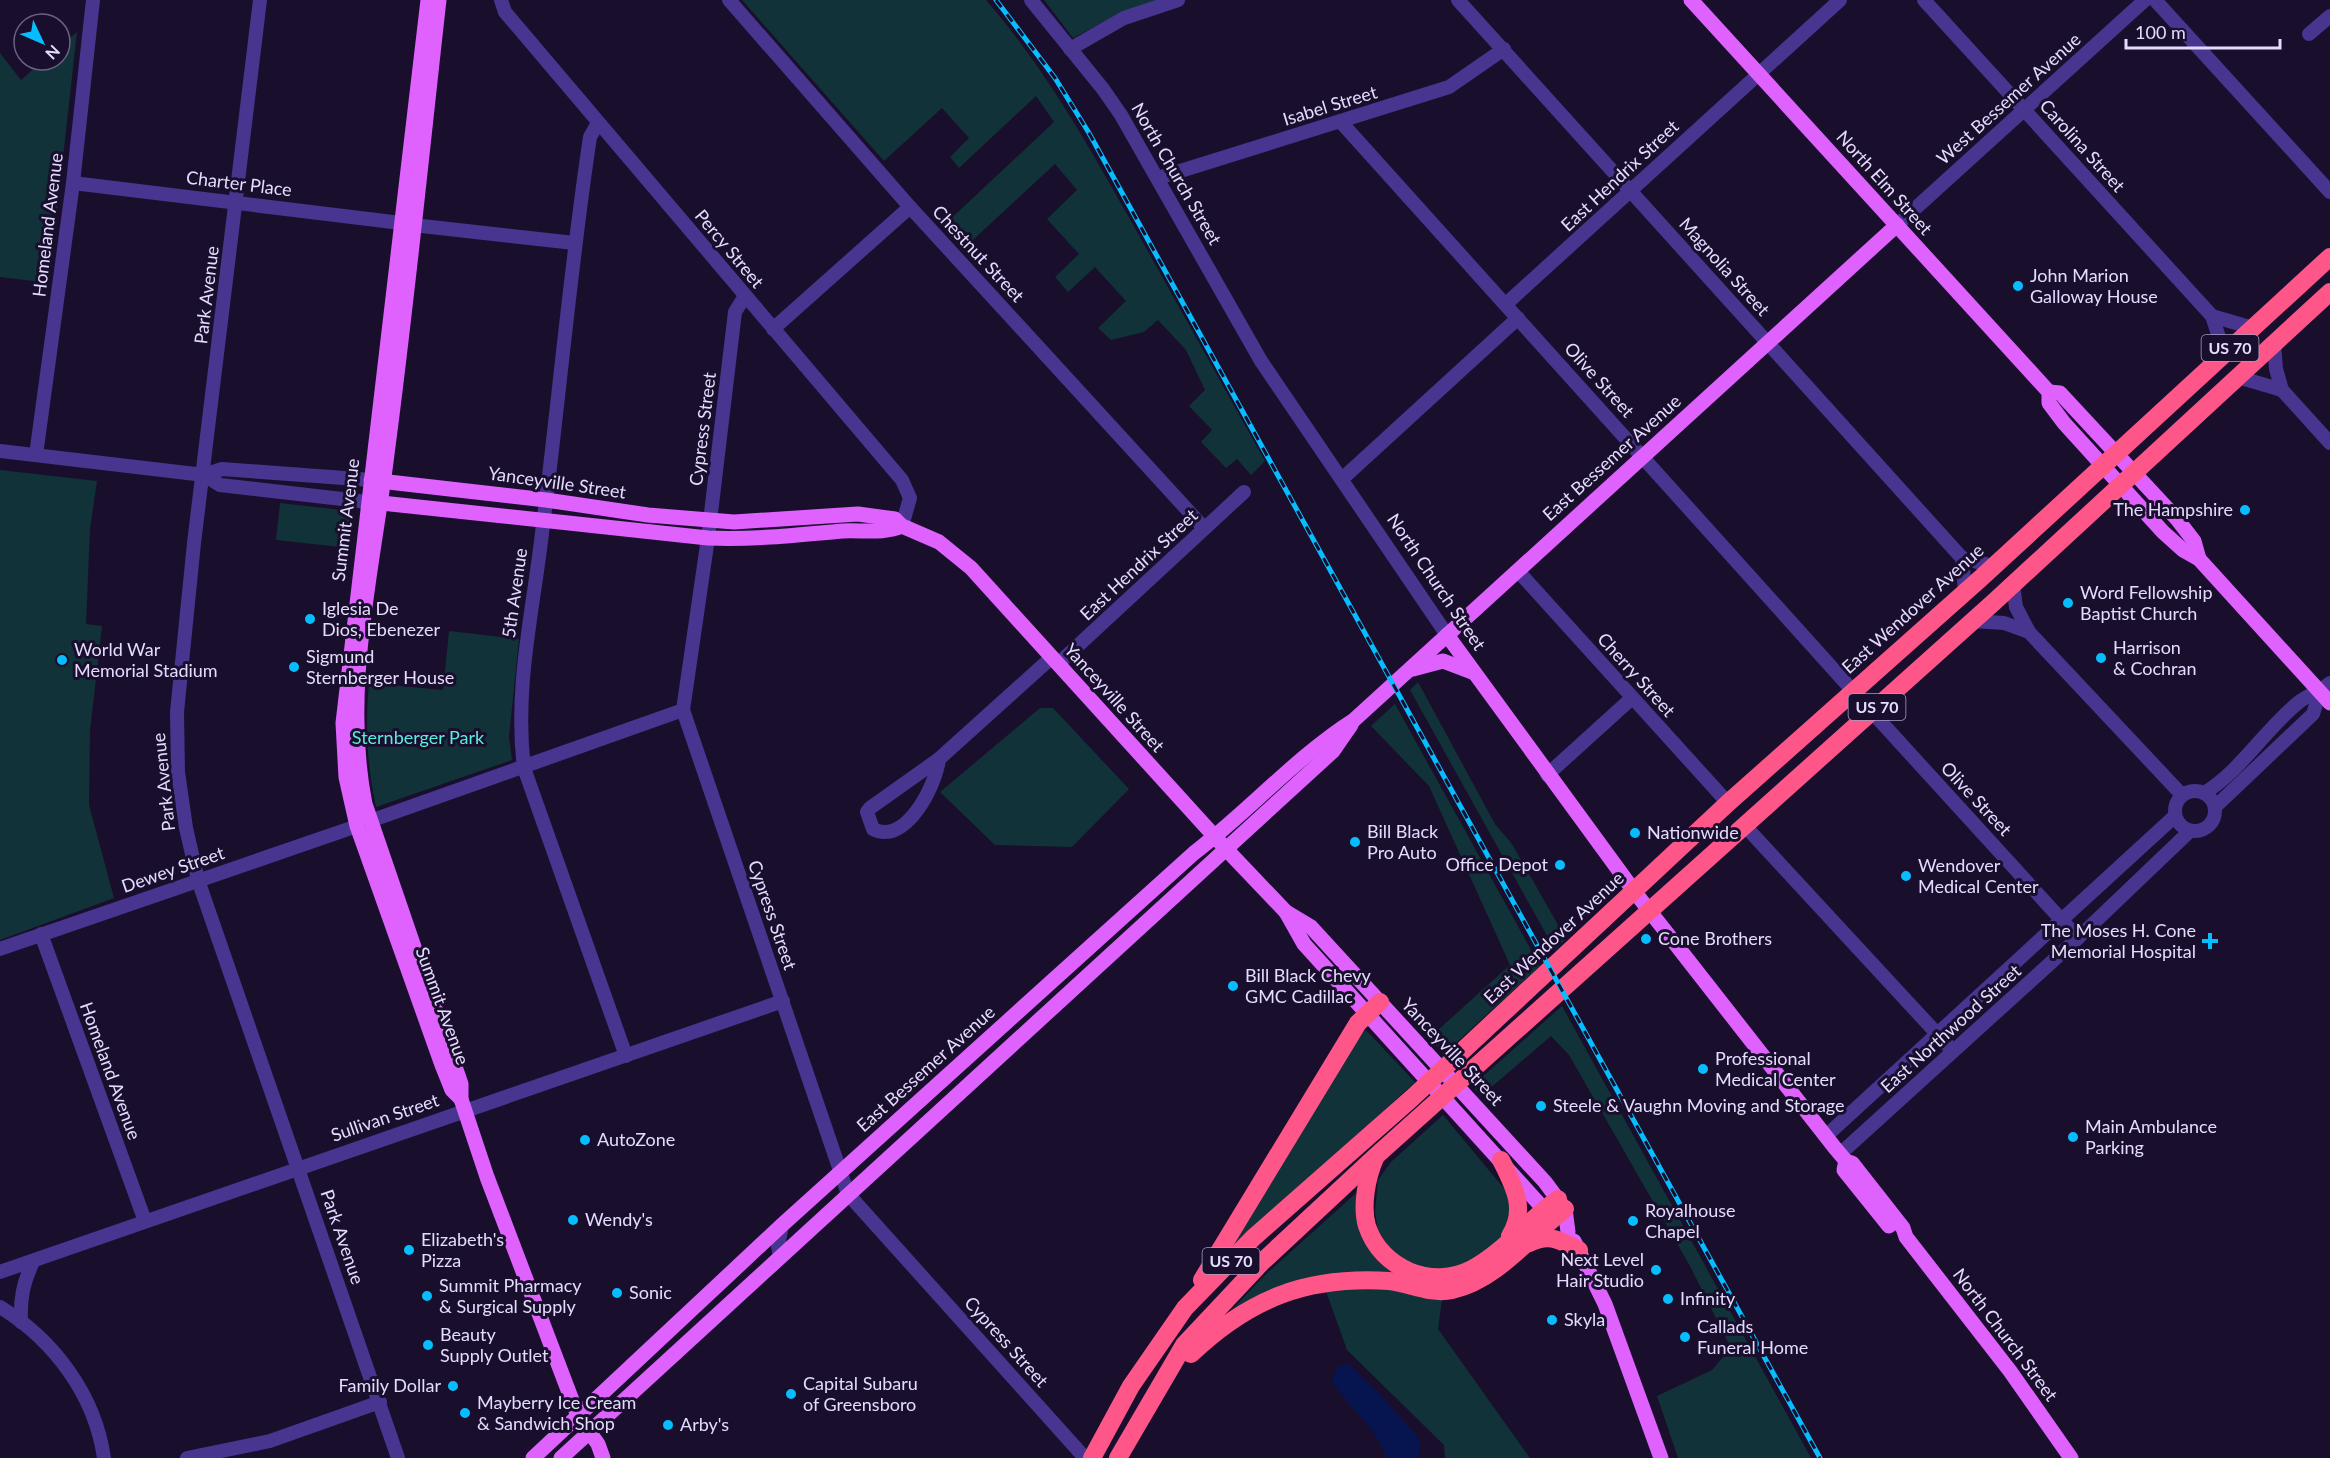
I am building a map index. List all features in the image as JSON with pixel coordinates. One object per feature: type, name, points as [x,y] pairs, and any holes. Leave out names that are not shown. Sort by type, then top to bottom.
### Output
[{"type":"highway","name":"US 70","points":[[2218,359],[2330,257]]},
{"type":"highway","name":"US 70","points":[[1118,1458],[1159,1384],[1184,1345],[1261,1263],[1376,1156],[2013,585],[2330,292]]},
{"type":"highway","name":"East Wendover Avenue","points":[[1092,1458],[1131,1386],[1185,1308],[1253,1238],[1466,1049],[1728,803],[1993,566],[2218,359]]},
{"type":"highway","points":[[1185,1308],[1358,1023],[1374,1007]]},
{"type":"highway","points":[[1376,1156],[1365,1194],[1366,1223],[1375,1244],[1388,1258],[1411,1273],[1432,1278],[1454,1276],[1472,1269],[1514,1244],[1555,1209]]},
{"type":"highway","points":[[1159,1384],[1214,1332],[1248,1309],[1274,1297],[1335,1280],[1395,1282],[1449,1291],[1471,1284],[1495,1269],[1514,1244],[1519,1215],[1514,1184],[1502,1160]]},
{"type":"highway","points":[[1514,1244],[1538,1238],[1555,1237],[1579,1250]]},
{"type":"main road","name":"Summit Avenue","points":[[428,0],[407,224],[374,502],[365,609],[356,735],[364,823],[442,1065],[452,1090],[463,1104],[487,1177],[578,1416],[603,1458]]},
{"type":"main road","name":"Summit Avenue","points":[[407,224],[439,0]]},
{"type":"main road","name":"North Elm Street","points":[[1691,0],[2049,392],[2049,403],[2064,423],[2163,532],[2183,550],[2199,559],[2327,693]]},
{"type":"main road","name":"East Bessemer Avenue","points":[[533,1458],[782,1225],[1323,740],[1354,720],[1896,225]]},
{"type":"main road","name":"Yanceyville Street","points":[[377,481],[546,500],[648,515],[710,520],[762,522],[858,514],[895,519],[902,526],[937,541],[959,556],[1286,912],[1311,927],[1374,1007],[1502,1160],[1555,1209]]},
{"type":"main road","name":"Yanceyville Street","points":[[374,502],[708,538],[753,540],[844,531],[891,531],[902,526]]},
{"type":"main road","name":"North Church Street","points":[[1447,635],[1547,775],[1649,911],[1843,1158],[1852,1163],[1904,1228],[1906,1237],[2010,1371],[2071,1458]]},
{"type":"main road","points":[[1407,670],[1443,661],[1473,673]]},
{"type":"main road","name":"East Bessemer Avenue","points":[[561,1458],[578,1451],[589,1431],[1333,751],[1354,720]]},
{"type":"main road","name":"Yanceyville Street","points":[[1374,1007],[1555,1209],[1579,1250],[1605,1304],[1661,1458]]},
{"type":"main road","name":"Summit Avenue","points":[[578,1416],[578,1451]]},
{"type":"street","name":"Homeland Avenue","points":[[36,455],[73,183],[93,0]]},
{"type":"street","name":"Park Avenue","points":[[260,0],[194,543],[176,723],[178,772],[186,828],[198,880],[381,1402],[398,1458]]},
{"type":"street","name":"Percy Street","points":[[501,0],[505,12],[906,486],[910,504],[902,526]]},
{"type":"street","name":"Chestnut Street","points":[[729,0],[910,207],[1204,528]]},
{"type":"street","name":"North Church Street","points":[[1031,0],[1109,97],[1158,178],[1215,283],[1261,361],[1447,635]]},
{"type":"street","points":[[1070,49],[1124,18],[1178,0]]},
{"type":"street","name":"Magnolia Street","points":[[1458,0],[1962,558]]},
{"type":"street","name":"East Hendrix Street","points":[[1506,304],[1840,0]]},
{"type":"street","name":"Carolina Street","points":[[1924,0],[2212,316]]},
{"type":"street","name":"West Bessemer Avenue","points":[[1896,225],[2145,0]]},
{"type":"street","points":[[2155,0],[2330,192]]},
{"type":"street","points":[[2309,34],[2330,16]]},
{"type":"street","name":"Isabel Street","points":[[1158,178],[1449,87],[1504,50]]},
{"type":"street","name":"Olive Street","points":[[1340,121],[1644,456],[1853,691]]},
{"type":"street","name":"5th Avenue","points":[[598,123],[590,137],[574,243],[544,520],[522,673],[519,725],[524,768],[626,1056]]},
{"type":"street","name":"Charter Place","points":[[73,183],[574,243]]},
{"type":"street","points":[[773,329],[910,207]]},
{"type":"street","name":"Cypress Street","points":[[745,297],[735,312],[708,538],[683,710],[848,1194],[1085,1458]]},
{"type":"street","points":[[2212,316],[2253,328]]},
{"type":"street","points":[[2212,316],[2218,334],[2218,359]]},
{"type":"street","points":[[1342,479],[1518,318]]},
{"type":"street","points":[[2274,343],[2276,369],[2282,390],[2330,443]]},
{"type":"street","points":[[2238,377],[2282,390]]},
{"type":"street","name":"Yanceyville Street","points":[[0,451],[204,475],[220,485],[374,502]]},
{"type":"street","name":"Yanceyville Street","points":[[204,475],[222,469],[377,481]]},
{"type":"street","name":"East Hendrix Street","points":[[939,759],[938,772],[925,798],[911,818],[896,830],[880,832],[873,829],[867,812],[870,808],[939,759],[1054,661],[1244,492]]},
{"type":"street","points":[[1965,591],[1962,558],[1993,566]]},
{"type":"street","name":"Cherry Street","points":[[1518,571],[1728,803]]},
{"type":"street","points":[[2013,585],[2016,607],[2029,632],[2182,795],[2191,791],[2204,793],[2215,807]]},
{"type":"street","points":[[1973,621],[2004,623],[2029,632]]},
{"type":"street","points":[[2204,793],[2222,779],[2300,701],[2327,693]]},
{"type":"street","name":"East Northwood Street","points":[[1843,1158],[1953,1051],[2078,938],[2190,831],[2200,831],[2210,825],[2215,816],[2215,807],[2313,714],[2327,693]]},
{"type":"street","points":[[1547,775],[1632,698]]},
{"type":"street","name":"Dewey Street","points":[[0,949],[524,768],[683,710]]},
{"type":"street","name":"Olive Street","points":[[1872,712],[2078,938]]},
{"type":"street","name":"East Northwood Street","points":[[1826,1136],[2175,816],[2176,804],[2182,795]]},
{"type":"street","points":[[2175,816],[2181,826],[2190,831]]},
{"type":"street","points":[[1745,826],[1953,1051]]},
{"type":"street","name":"Homeland Avenue","points":[[41,934],[146,1221]]},
{"type":"street","name":"Sullivan Street","points":[[0,1272],[299,1167],[463,1104],[626,1056],[783,1001]]},
{"type":"street","points":[[780,1257],[778,1246],[782,1225]]},
{"type":"street","points":[[21,1322],[24,1281],[33,1262]]},
{"type":"street","points":[[0,1308],[21,1322],[52,1350],[79,1387],[96,1425],[104,1458]]},
{"type":"street","points":[[187,1458],[270,1441],[381,1402]]},
{"type":"green space","points":[[742,0],[986,0],[1008,26],[1048,82],[1085,140],[1265,461],[1251,475],[1237,459],[1226,468],[1201,442],[1212,430],[1189,406],[1205,390],[1186,350],[1158,320],[1144,332],[1111,340],[1098,328],[1126,301],[1095,267],[1068,292],[1055,277],[1079,254],[1047,219],[1077,190],[1055,164],[963,249],[942,227],[1054,122],[1036,96],[959,168],[950,157],[969,138],[942,108],[884,161]]},
{"type":"green space","points":[[1044,0],[1161,0],[1110,19],[1073,38]]},
{"type":"green space","points":[[77,32],[49,283],[0,277],[0,53],[12,68],[12,72],[15,72],[21,80],[30,72],[72,72],[72,36]]},
{"type":"green space","points":[[0,470],[97,481],[90,529],[86,624],[102,626],[90,731],[89,805],[114,898],[0,940]]},
{"type":"green space","points":[[280,503],[350,511],[353,514],[349,548],[276,540]]},
{"type":"green space","name":"Sternberger Park","points":[[449,631],[519,639],[509,737],[512,760],[376,807],[368,745],[369,683],[443,690]]},
{"type":"green space","points":[[1418,682],[1495,824],[1512,844],[1566,939],[1555,950],[1410,690]]},
{"type":"green space","points":[[1395,704],[1540,966],[1445,1053],[1428,1039],[1510,965],[1429,786],[1371,726]]},
{"type":"green space","points":[[1040,708],[1053,708],[1129,789],[1072,847],[995,845],[940,792]]},
{"type":"green space","points":[[1562,1006],[1811,1458],[1678,1458],[1657,1396],[1712,1370],[1731,1348],[1690,1266],[1569,1055],[1551,1036],[1481,1096],[1472,1086]]},
{"type":"green space","points":[[1366,1030],[1415,1082],[1222,1259],[1359,1037]]},
{"type":"green space","points":[[1443,1115],[1511,1197],[1507,1231],[1473,1265],[1437,1272],[1401,1259],[1388,1246],[1378,1230],[1375,1212],[1378,1180],[1391,1162]]},
{"type":"green space","points":[[1364,1186],[1362,1220],[1404,1275],[1381,1274],[1225,1317],[1266,1274]]},
{"type":"green space","points":[[1376,1287],[1442,1299],[1438,1329],[1530,1458],[1445,1458],[1444,1445],[1347,1350],[1326,1291]]},
{"type":"shaded area","points":[[1348,1364],[1377,1391],[1420,1440],[1419,1458],[1387,1458],[1376,1437],[1332,1380],[1338,1366]]},
{"type":"railway","points":[[996,0],[1055,78],[1089,133],[1820,1458]]},
{"type":"place","name":"John Marion Galloway House","points":[[2018,286]]},
{"type":"place","name":"The Hampshire","points":[[2245,510]]},
{"type":"place","name":"Word Fellowship Baptist Church","points":[[2068,603]]},
{"type":"place","name":"Iglesia De Dios, Ebenezer","points":[[310,619]]},
{"type":"place","name":"Harrison & Cochran","points":[[2101,658]]},
{"type":"place","name":"World War Memorial Stadium","points":[[62,660]]},
{"type":"place","name":"Sigmund Sternberger House","points":[[294,667]]},
{"type":"place","name":"Nationwide","points":[[1635,833]]},
{"type":"place","name":"Bill Black Pro Auto","points":[[1355,842]]},
{"type":"place","name":"Office Depot","points":[[1560,865]]},
{"type":"place","name":"Wendover Medical Center","points":[[1906,876]]},
{"type":"place","name":"Cone Brothers","points":[[1646,939]]},
{"type":"place","name":"The Moses H. Cone Memorial Hospital","points":[[2210,941]]},
{"type":"place","name":"Bill Black Chevy GMC Cadillac","points":[[1233,986]]},
{"type":"place","name":"Professional Medical Center","points":[[1703,1069]]},
{"type":"place","name":"Steele & Vaughn Moving and Storage","points":[[1541,1106]]},
{"type":"place","name":"Main Ambulance Parking","points":[[2073,1137]]},
{"type":"place","name":"AutoZone","points":[[585,1140]]},
{"type":"place","name":"Wendy's","points":[[573,1220]]},
{"type":"place","name":"Royalhouse Chapel","points":[[1633,1221]]},
{"type":"place","name":"Elizabeth's Pizza","points":[[409,1250]]},
{"type":"place","name":"Next Level Hair Studio","points":[[1656,1270]]},
{"type":"place","name":"Sonic","points":[[617,1293]]},
{"type":"place","name":"Summit Pharmacy & Surgical Supply","points":[[427,1296]]},
{"type":"place","name":"Infinity","points":[[1668,1299]]},
{"type":"place","name":"Skyla","points":[[1552,1320]]},
{"type":"place","name":"Callads Funeral Home","points":[[1685,1337]]},
{"type":"place","name":"Beauty Supply Outlet","points":[[428,1345]]},
{"type":"place","name":"Family Dollar","points":[[453,1386]]},
{"type":"place","name":"Capital Subaru of Greensboro","points":[[791,1394]]},
{"type":"place","name":"Mayberry Ice Cream & Sandwich Shop","points":[[465,1413]]},
{"type":"place","name":"Arby's","points":[[668,1425]]}]
